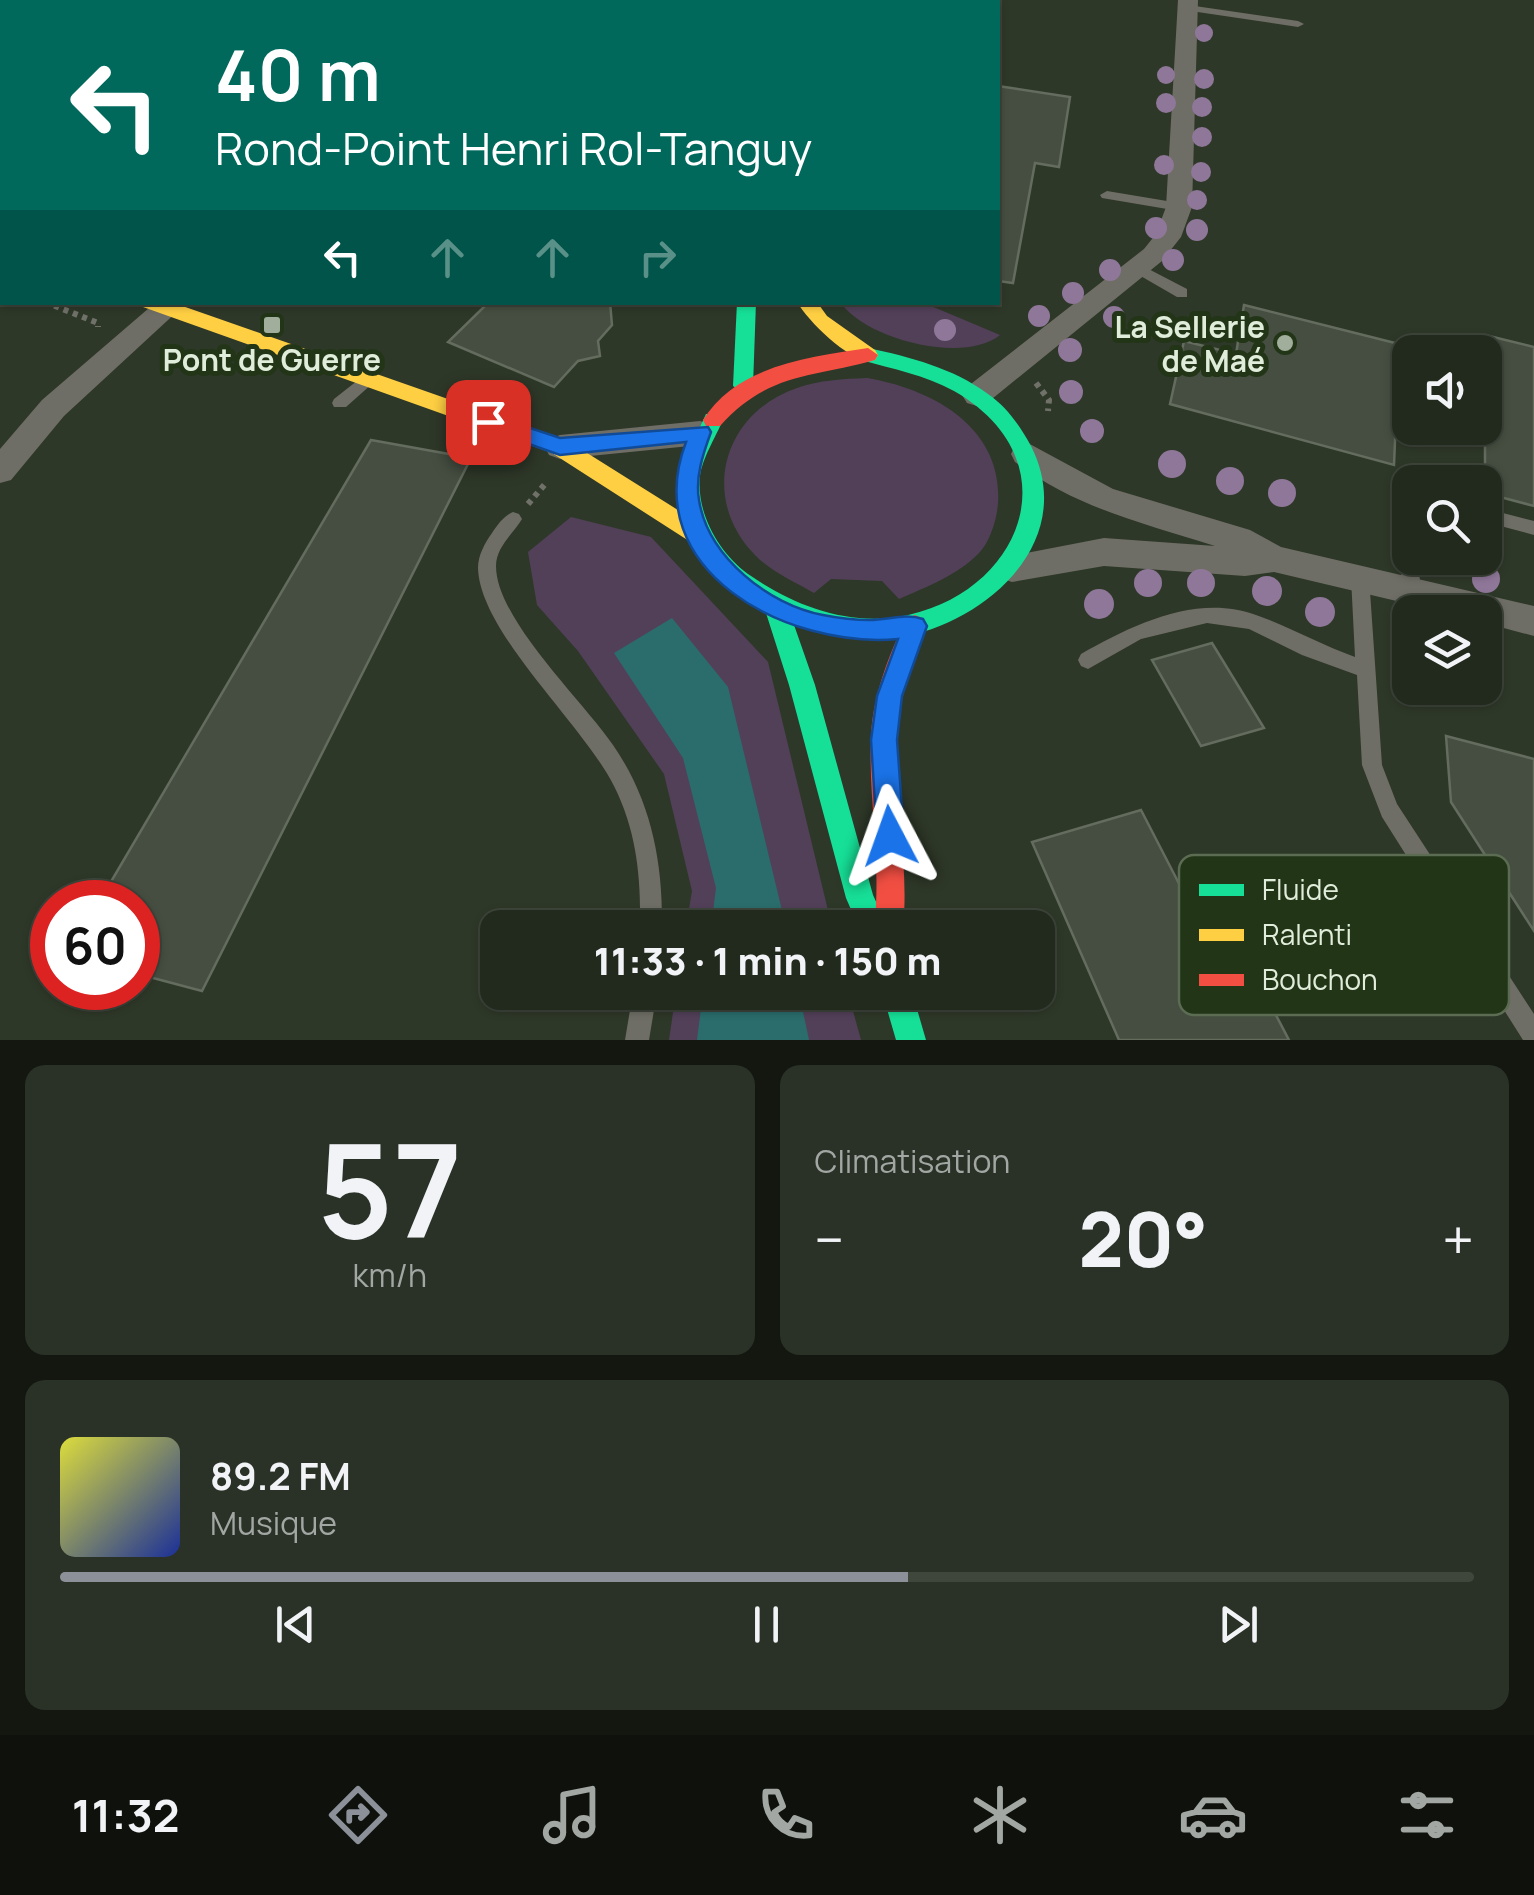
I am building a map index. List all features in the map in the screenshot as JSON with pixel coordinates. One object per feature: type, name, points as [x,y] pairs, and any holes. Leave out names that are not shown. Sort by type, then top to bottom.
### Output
[{"type":"main road","points":[[167,305],[560,447],[622,482],[698,534]]},
{"type":"main road","points":[[743,386],[747,305]]},
{"type":"main road","points":[[808,305],[820,321],[868,356]]},
{"type":"main road","points":[[868,356],[907,362],[944,375],[977,395],[1006,422],[1026,454],[1035,492],[1031,531],[1012,568],[987,594],[954,614],[915,626],[868,631],[836,627],[777,610],[728,576],[698,534],[687,499],[688,464],[700,432],[718,407],[743,386],[780,367],[823,357],[868,356]]},
{"type":"main road","points":[[777,610],[866,910]]},
{"type":"main road","points":[[892,910],[884,740],[890,696],[915,626]]},
{"type":"main road","points":[[902,1010],[911,1040]]},
{"type":"street","points":[[977,395],[1137,268],[1168,237],[1178,207],[1188,4]]},
{"type":"street","points":[[0,471],[53,408],[163,305]]},
{"type":"street","points":[[560,447],[700,432]]},
{"type":"street","points":[[1026,454],[1056,479],[1102,502],[1241,541],[1274,559],[1534,620]]},
{"type":"street","points":[[1012,568],[1104,552],[1245,562],[1274,559]]},
{"type":"lane","points":[[1188,4],[1298,24]]},
{"type":"lane","points":[[1107,195],[1178,207]]},
{"type":"lane","points":[[1137,268],[1182,293]]},
{"type":"lane","points":[[340,403],[367,379]]},
{"type":"lane","points":[[513,519],[496,540],[487,562],[488,585],[514,633],[592,728],[618,772],[646,831],[653,875],[652,910]]},
{"type":"lane","points":[[1502,519],[1534,528]]},
{"type":"lane","points":[[1410,575],[1410,588]]},
{"type":"lane","points":[[1360,577],[1372,765],[1388,810],[1417,855]]},
{"type":"lane","points":[[1088,660],[1137,632],[1207,615],[1251,621],[1309,649],[1365,668]]},
{"type":"lane","points":[[1509,997],[1534,1036]]},
{"type":"lane","points":[[636,1040],[642,1010]]},
{"type":"path","points":[[530,475],[562,487]]},
{"type":"path","points":[[513,519],[548,481]]},
{"type":"shaded area","points":[[843,305],[929,305],[1000,335],[964,347],[917,344],[872,328]]},
{"type":"shaded area","points":[[867,378],[916,391],[959,416],[989,453],[996,476],[996,516],[983,548],[952,574],[899,599],[882,581],[831,579],[814,593],[775,571],[755,555],[738,532],[724,484],[727,459],[736,437],[751,417],[772,400],[797,388]]},
{"type":"shaded area","points":[[571,517],[651,537],[768,662],[828,910],[689,910],[692,891],[664,774],[578,651],[537,605],[528,552]]},
{"type":"shaded area","points":[[673,1010],[853,1010],[861,1040],[669,1040]]},
{"type":"water","points":[[672,618],[728,687],[782,910],[713,910],[716,888],[683,758],[614,653]]},
{"type":"water","points":[[701,1010],[803,1010],[809,1040],[697,1040]]},
{"type":"building","points":[[1000,86],[1070,97],[1059,167],[1035,163],[1013,283],[1000,281]]},
{"type":"building","points":[[486,305],[610,305],[612,325],[598,341],[600,356],[578,361],[554,387],[448,342]]},
{"type":"building","points":[[1244,305],[1392,342],[1394,465],[1170,404],[1184,341],[1236,354]]},
{"type":"building","points":[[1502,339],[1534,347],[1534,506],[1502,498],[1502,465],[1485,465],[1485,445],[1502,445]]},
{"type":"building","points":[[371,440],[471,458],[202,991],[160,980],[160,880],[112,880]]},
{"type":"building","points":[[1212,643],[1264,728],[1201,746],[1152,660]]},
{"type":"building","points":[[1446,736],[1534,759],[1534,931],[1509,892],[1509,855],[1485,855],[1451,802]]},
{"type":"building","points":[[1141,810],[1179,884],[1179,1015],[1276,1015],[1289,1040],[1119,1040],[1032,842]]},
{"type":"traffic: fast","points":[[743,386],[747,305]]},
{"type":"traffic: fast","points":[[713,420],[689,475],[696,527],[726,571],[774,606],[833,625],[896,628],[957,609],[1010,566],[1024,541],[1033,500],[1026,458],[1000,416],[962,386],[916,367],[868,355]]},
{"type":"traffic: fast","points":[[777,610],[866,910]]},
{"type":"traffic: fast","points":[[902,1010],[911,1040]]},
{"type":"traffic: slow","points":[[158,305],[560,447],[697,534]]},
{"type":"traffic: slow","points":[[808,305],[820,321],[868,355]]},
{"type":"traffic: jam","points":[[713,420],[728,403],[763,380],[803,367],[868,355]]},
{"type":"traffic: jam","points":[[890,910],[884,736],[895,680],[915,626]]},
{"type":"place","name":"Pont de Guerre","points":[[272,325]]},
{"type":"place","name":"La Sellerie de Maé","points":[[1285,343]]},
{"type":"route","points":[[488,422],[560,447],[600,446],[700,432],[688,464],[687,499],[698,534],[728,576],[777,610],[821,625],[868,631],[915,626],[890,696],[884,740],[890,836]]}]
